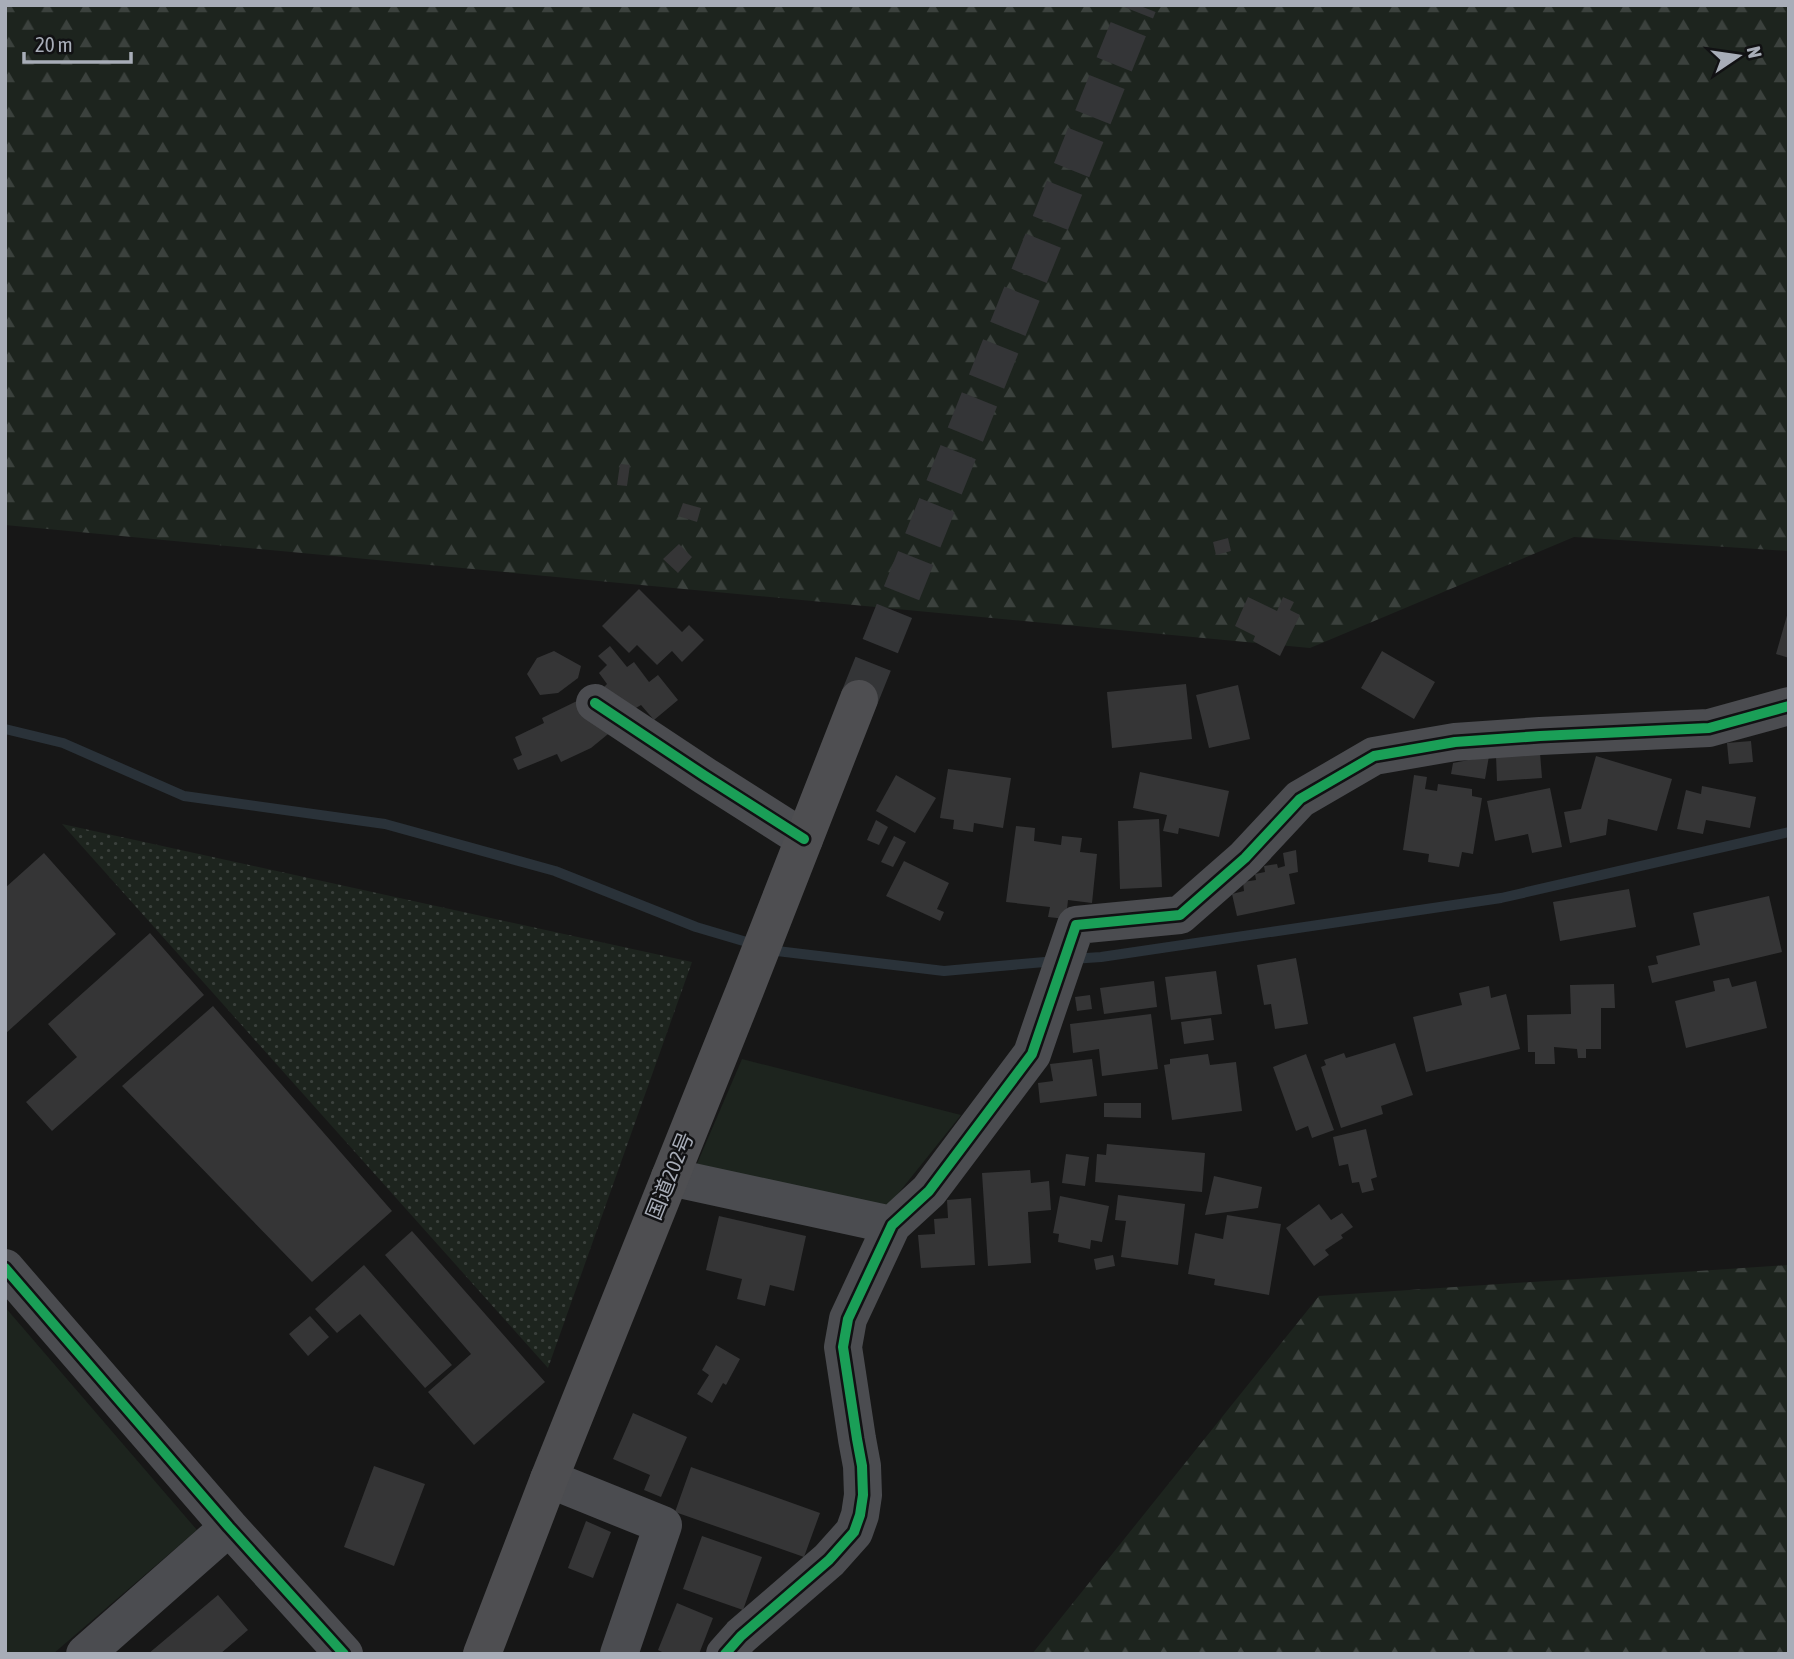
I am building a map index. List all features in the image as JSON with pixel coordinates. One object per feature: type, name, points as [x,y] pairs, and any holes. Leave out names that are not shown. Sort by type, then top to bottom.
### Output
[{"type":"highway","name":"国道202号","points":[[482,1654],[859,699]]},
{"type":"street","points":[[595,703],[804,839]]},
{"type":"street","points":[[725,1654],[741,1636],[829,1560],[854,1532],[863,1495],[862,1466],[844,1347],[848,1320],[892,1225],[929,1191],[1032,1054],[1076,925],[1180,915],[1245,858],[1300,799],[1374,756],[1455,742],[1709,728],[1789,706]]},
{"type":"street","points":[[670,1177],[892,1225]]},
{"type":"street","points":[[5,1268],[229,1527],[344,1654]]},
{"type":"street","points":[[549,1479],[663,1525],[619,1654]]},
{"type":"street","points":[[85,1654],[229,1527]]},
{"type":"green space","points":[[5,5],[1789,5],[1789,551],[1574,537],[1310,648],[5,525]]},
{"type":"green space","points":[[62,824],[692,962],[548,1368]]},
{"type":"green space","points":[[742,1059],[961,1115],[885,1210],[696,1166]]},
{"type":"green space","points":[[1789,1265],[1789,1654],[1032,1654],[1319,1296]]},
{"type":"green space","points":[[5,1307],[197,1530],[53,1654],[5,1654]]},
{"type":"building","points":[[620,464],[630,465],[627,486],[617,485]]},
{"type":"building","points":[[683,503],[701,508],[697,522],[678,516]]},
{"type":"building","points":[[1228,538],[1231,551],[1216,555],[1213,542]]},
{"type":"building","points":[[679,544],[692,557],[678,573],[663,559]]},
{"type":"building","points":[[639,589],[682,632],[689,625],[704,640],[682,662],[672,651],[657,665],[637,645],[629,653],[602,626]]},
{"type":"building","points":[[1248,597],[1277,611],[1283,597],[1294,602],[1290,610],[1300,615],[1280,656],[1253,641],[1255,636],[1235,626]]},
{"type":"building","points":[[1789,612],[1789,658],[1776,654]]},
{"type":"building","points":[[610,646],[627,667],[634,662],[649,682],[658,675],[678,700],[654,720],[641,705],[629,712],[602,689],[607,684],[599,673],[607,665],[598,656]]},
{"type":"building","points":[[554,651],[581,666],[578,678],[558,693],[540,695],[527,674],[537,658]]},
{"type":"building","points":[[1382,651],[1435,682],[1414,719],[1361,688]]},
{"type":"building","points":[[1186,684],[1192,739],[1112,748],[1107,692]]},
{"type":"building","points":[[1238,685],[1250,739],[1209,748],[1196,695]]},
{"type":"building","points":[[577,701],[613,730],[591,748],[561,762],[557,754],[518,770],[513,759],[522,755],[515,737],[544,723],[542,718]]},
{"type":"building","points":[[1751,741],[1753,762],[1729,764],[1727,743]]},
{"type":"building","points":[[1540,753],[1542,778],[1497,781],[1496,756]]},
{"type":"building","points":[[1489,756],[1485,779],[1451,774],[1453,763]]},
{"type":"building","points":[[1596,756],[1672,779],[1657,831],[1608,819],[1606,835],[1570,843],[1564,812],[1581,809]]},
{"type":"building","points":[[948,769],[1011,778],[1003,828],[974,823],[973,832],[953,829],[954,820],[940,818]]},
{"type":"building","points":[[1140,772],[1229,791],[1219,837],[1179,828],[1178,834],[1163,831],[1167,815],[1133,808]]},
{"type":"building","points":[[896,775],[936,798],[915,833],[876,811]]},
{"type":"building","points":[[1414,775],[1427,777],[1425,789],[1437,791],[1438,784],[1472,789],[1472,796],[1482,798],[1473,854],[1462,852],[1459,867],[1428,862],[1429,854],[1403,850]]},
{"type":"building","points":[[1702,786],[1756,797],[1750,828],[1706,820],[1703,834],[1677,829],[1686,790],[1701,794]]},
{"type":"building","points":[[1550,788],[1562,847],[1532,853],[1528,834],[1495,841],[1487,801]]},
{"type":"building","points":[[1159,819],[1162,887],[1120,889],[1118,821]]},
{"type":"building","points":[[876,820],[888,827],[879,845],[867,840]]},
{"type":"building","points":[[1016,826],[1035,828],[1034,841],[1061,845],[1062,836],[1082,838],[1080,852],[1097,854],[1092,903],[1068,900],[1066,919],[1048,917],[1050,907],[1006,902]]},
{"type":"building","points":[[894,836],[906,842],[893,867],[881,862]]},
{"type":"building","points":[[1296,850],[1298,872],[1289,874],[1295,904],[1237,916],[1232,894],[1244,891],[1243,882],[1256,880],[1255,874],[1265,872],[1264,866],[1285,866],[1283,853]]},
{"type":"building","points":[[44,853],[116,934],[5,1034],[5,888]]},
{"type":"building","points":[[904,861],[949,883],[937,909],[944,912],[940,921],[886,896]]},
{"type":"building","points":[[1629,889],[1636,927],[1560,941],[1553,902]]},
{"type":"building","points":[[1769,896],[1782,952],[1652,983],[1648,966],[1658,964],[1656,956],[1700,945],[1693,913]]},
{"type":"building","points":[[150,933],[204,995],[52,1131],[26,1102],[77,1057],[48,1024]]},
{"type":"building","points":[[1296,958],[1308,1024],[1275,1029],[1271,1004],[1264,1005],[1257,965]]},
{"type":"building","points":[[1216,971],[1222,1014],[1171,1020],[1165,977]]},
{"type":"building","points":[[1729,978],[1732,987],[1756,981],[1767,1028],[1686,1048],[1675,1001],[1715,991],[1713,981]]},
{"type":"building","points":[[1154,981],[1157,1007],[1104,1014],[1100,988]]},
{"type":"building","points":[[1614,984],[1615,1008],[1601,1008],[1601,1049],[1586,1049],[1586,1058],[1578,1058],[1577,1049],[1554,1047],[1555,1064],[1535,1064],[1535,1052],[1528,1052],[1527,1015],[1571,1014],[1570,985]]},
{"type":"building","points":[[1489,986],[1491,998],[1506,994],[1520,1049],[1426,1072],[1413,1017],[1462,1005],[1459,993]]},
{"type":"building","points":[[1090,995],[1092,1009],[1077,1011],[1075,997]]},
{"type":"building","points":[[213,1006],[392,1211],[312,1282],[122,1086]]},
{"type":"building","points":[[1151,1014],[1158,1069],[1102,1076],[1099,1049],[1073,1053],[1070,1024]]},
{"type":"building","points":[[1211,1018],[1214,1040],[1184,1044],[1181,1022]]},
{"type":"building","points":[[1395,1043],[1413,1095],[1381,1106],[1383,1114],[1341,1128],[1321,1067],[1326,1065],[1324,1060],[1344,1053],[1346,1058]]},
{"type":"building","points":[[1208,1054],[1210,1065],[1236,1062],[1242,1111],[1172,1120],[1164,1065],[1170,1064],[1170,1059]]},
{"type":"building","points":[[1306,1054],[1334,1130],[1312,1138],[1308,1126],[1296,1131],[1273,1067]]},
{"type":"building","points":[[1092,1059],[1097,1096],[1040,1103],[1038,1083],[1053,1081],[1050,1064]]},
{"type":"building","points":[[1104,1103],[1141,1103],[1141,1118],[1104,1117]]},
{"type":"building","points":[[1366,1129],[1377,1177],[1371,1179],[1374,1190],[1362,1193],[1359,1182],[1352,1183],[1348,1164],[1339,1166],[1333,1137]]},
{"type":"building","points":[[1107,1144],[1205,1153],[1202,1192],[1095,1182],[1097,1154],[1106,1155]]},
{"type":"building","points":[[1066,1154],[1089,1157],[1085,1186],[1062,1183]]},
{"type":"building","points":[[1030,1170],[1031,1183],[1049,1181],[1051,1210],[1028,1212],[1031,1263],[988,1266],[982,1173]]},
{"type":"building","points":[[1214,1176],[1262,1187],[1258,1208],[1205,1215]]},
{"type":"building","points":[[1118,1195],[1185,1204],[1178,1265],[1121,1257],[1126,1221],[1115,1220]]},
{"type":"building","points":[[1060,1196],[1109,1206],[1102,1242],[1091,1240],[1090,1249],[1058,1242],[1059,1234],[1053,1233]]},
{"type":"building","points":[[971,1198],[975,1265],[921,1268],[918,1235],[935,1234],[934,1219],[948,1218],[947,1200]]},
{"type":"building","points":[[1319,1204],[1331,1220],[1342,1213],[1353,1227],[1341,1235],[1343,1238],[1325,1250],[1329,1255],[1314,1266],[1286,1228]]},
{"type":"building","points":[[1227,1215],[1281,1224],[1269,1295],[1214,1285],[1215,1279],[1188,1274],[1195,1233],[1223,1239]]},
{"type":"building","points":[[719,1216],[806,1236],[794,1291],[770,1285],[765,1306],[737,1299],[742,1279],[706,1270]]},
{"type":"building","points":[[412,1231],[545,1382],[474,1445],[428,1392],[471,1354],[385,1255]]},
{"type":"building","points":[[1113,1255],[1115,1266],[1096,1270],[1094,1259]]},
{"type":"building","points":[[364,1265],[452,1365],[425,1388],[360,1314],[337,1333],[315,1309]]},
{"type":"building","points":[[310,1316],[329,1337],[308,1356],[289,1334]]},
{"type":"building","points":[[716,1345],[740,1359],[726,1385],[723,1383],[712,1403],[697,1394],[709,1375],[702,1370]]},
{"type":"building","points":[[633,1413],[687,1437],[661,1497],[644,1490],[650,1475],[613,1459]]},
{"type":"building","points":[[374,1466],[425,1484],[394,1566],[344,1547]]},
{"type":"building","points":[[691,1467],[820,1513],[804,1557],[675,1512]]},
{"type":"building","points":[[586,1521],[611,1532],[593,1578],[568,1568]]},
{"type":"building","points":[[702,1536],[762,1557],[743,1610],[683,1589]]},
{"type":"building","points":[[218,1595],[248,1630],[220,1654],[148,1654]]},
{"type":"building","points":[[677,1603],[713,1618],[699,1654],[666,1654],[658,1650]]},
{"type":"waterway","points":[[5,729],[63,743],[184,796],[385,824],[555,871],[696,927],[777,951],[944,971],[1056,961]]},
{"type":"waterway","points":[[1072,959],[1101,957],[1501,898],[1789,832]]},
{"type":"tunnel","points":[[859,699],[1138,5]]},
{"type":"cycle path","points":[[595,703],[804,839]]},
{"type":"cycle path","points":[[725,1654],[741,1636],[829,1560],[854,1532],[863,1495],[862,1466],[843,1347],[848,1319],[892,1225],[929,1191],[1032,1054],[1076,925],[1180,915],[1245,858],[1300,799],[1374,756],[1455,742],[1709,728],[1789,706]]},
{"type":"cycle path","points":[[5,1268],[229,1527],[344,1654]]}]
